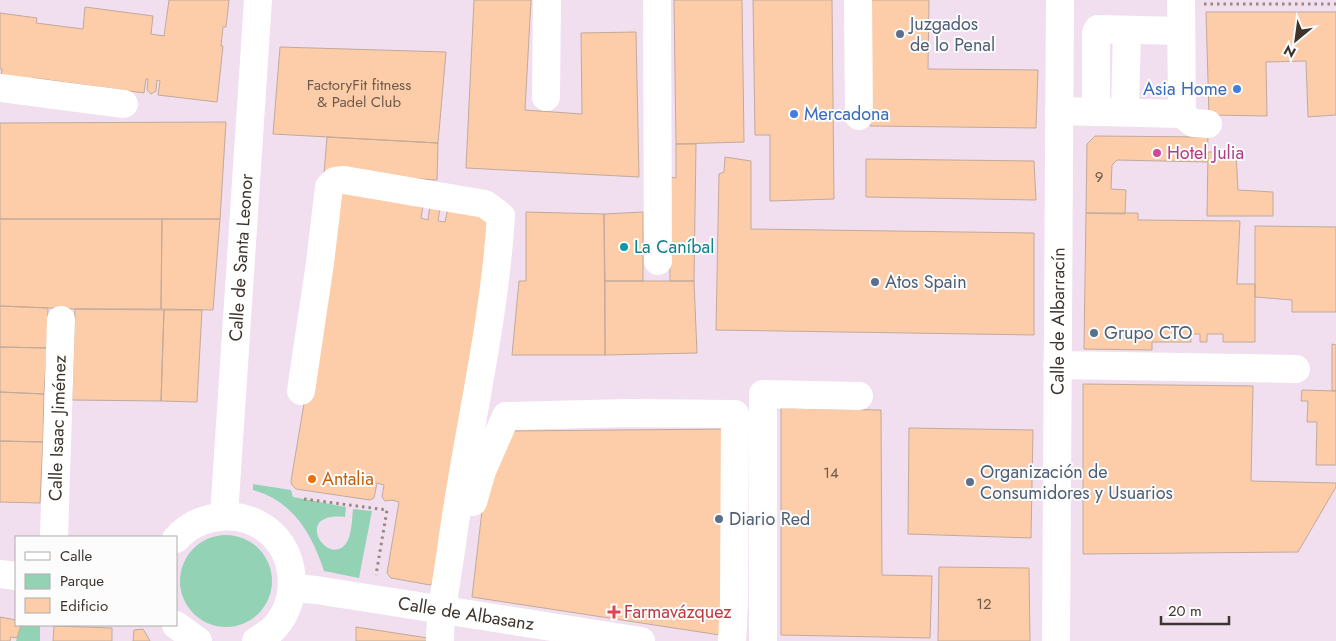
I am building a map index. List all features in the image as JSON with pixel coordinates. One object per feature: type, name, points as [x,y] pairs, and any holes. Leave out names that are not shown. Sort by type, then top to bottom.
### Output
[{"type":"street","name":"Calle de Santa Leonor","points":[[224,516],[258,0]]},
{"type":"street","points":[[546,97],[547,0]]},
{"type":"street","points":[[657,0],[658,261]]},
{"type":"street","points":[[858,0],[859,116]]},
{"type":"street","name":"Calle de Albarracín","points":[[1056,641],[1060,0]]},
{"type":"street","points":[[1096,112],[1096,31],[1101,29],[1127,30],[1181,14],[1182,114]]},
{"type":"street","points":[[1125,112],[1127,30]]},
{"type":"street","points":[[0,88],[124,104]]},
{"type":"street","points":[[1059,111],[1182,114],[1193,123],[1208,124]]},
{"type":"street","points":[[301,391],[320,264],[329,187],[335,181],[344,180],[486,204],[501,216],[493,298],[451,611]]},
{"type":"street","name":"Calle Isaac Jiménez","points":[[54,536],[61,320]]},
{"type":"street","points":[[1057,365],[1296,369]]},
{"type":"street","points":[[763,641],[763,394],[859,396]]},
{"type":"street","points":[[440,641],[451,611],[473,502],[482,471],[506,416],[628,413],[735,414],[732,641]]},
{"type":"street","points":[[178,537],[202,520],[224,516],[246,519],[266,529],[282,545],[291,566],[292,588],[287,610],[274,628],[256,641]]},
{"type":"street","points":[[0,574],[15,576]]},
{"type":"street","name":"Calle de Albasanz","points":[[292,588],[316,590],[641,641]]},
{"type":"street","points":[[177,626],[198,641]]},
{"type":"path","points":[[1181,14],[1199,12],[1199,4],[1336,4]]},
{"type":"path","points":[[304,499],[387,510],[376,575]]},
{"type":"shaded area","points":[[0,0],[1336,0],[1336,641],[0,641]]},
{"type":"green space","points":[[253,484],[291,490],[293,497],[346,507],[345,517],[328,518],[319,523],[317,530],[319,539],[325,546],[332,549],[341,548],[348,540],[353,509],[372,511],[359,578],[324,571],[307,532],[299,521],[279,502],[253,490]]},
{"type":"green space","points":[[226,535],[243,539],[258,549],[268,564],[272,581],[268,598],[258,613],[243,623],[226,627],[209,623],[194,613],[184,598],[180,581],[184,564],[194,549],[209,539]]},
{"type":"green space","points":[[21,626],[40,626],[40,641],[16,641]]},
{"type":"building","points":[[169,0],[229,0],[226,27],[223,27],[221,46],[223,46],[217,102],[158,95],[160,81],[157,80],[156,91],[151,94],[147,90],[148,79],[146,79],[144,93],[33,78],[32,89],[0,85],[2,69],[0,69],[0,13],[37,18],[36,23],[83,29],[85,7],[153,16],[151,34],[164,36]]},
{"type":"building","points":[[474,0],[531,0],[525,110],[582,114],[581,33],[636,32],[639,177],[466,168]]},
{"type":"building","points":[[674,0],[742,0],[744,142],[676,144]]},
{"type":"building","name":"Mercadona","points":[[753,0],[832,0],[834,199],[770,201],[770,135],[755,135]]},
{"type":"building","name":"Juzgados de lo Penal","points":[[871,0],[929,0],[928,69],[1038,70],[1036,128],[870,126]]},
{"type":"building","name":"Asia Home","points":[[1206,12],[1336,12],[1336,115],[1308,117],[1306,61],[1266,62],[1267,116],[1209,115]]},
{"type":"building","points":[[280,47],[446,52],[438,143],[273,134]]},
{"type":"building","points":[[226,122],[220,219],[0,219],[0,123]]},
{"type":"building","name":"Hotel Julia","points":[[1095,136],[1208,137],[1207,162],[1117,160],[1112,165],[1111,189],[1126,190],[1125,214],[1086,213],[1087,144]]},
{"type":"building","points":[[327,137],[438,143],[437,180],[324,173]]},
{"type":"building","points":[[676,144],[696,144],[694,281],[670,281],[669,177],[676,178]]},
{"type":"building","points":[[1208,152],[1236,152],[1238,190],[1273,192],[1273,216],[1207,216]]},
{"type":"building","name":"Atos Spain","points":[[725,157],[751,161],[751,229],[1034,233],[1034,335],[716,330],[719,174],[724,172]]},
{"type":"building","points":[[866,159],[1034,161],[1036,200],[866,197]]},
{"type":"building","points":[[347,188],[423,206],[421,218],[428,220],[430,206],[440,208],[438,221],[445,222],[448,208],[495,217],[433,583],[430,585],[391,578],[387,573],[399,502],[385,501],[382,497],[384,485],[377,483],[374,498],[370,500],[296,489],[291,481],[339,195]]},
{"type":"building","points":[[526,212],[604,214],[605,355],[512,355],[519,281],[526,281]]},
{"type":"building","name":"La Caníbal","points":[[643,212],[643,281],[605,281],[604,214]]},
{"type":"building","points":[[1086,213],[1138,213],[1138,220],[1240,221],[1237,284],[1255,284],[1255,342],[1223,342],[1223,334],[1207,334],[1207,342],[1200,342],[1200,334],[1191,334],[1191,342],[1152,342],[1152,350],[1084,349]]},
{"type":"building","points":[[0,219],[162,219],[161,309],[75,309],[0,306]]},
{"type":"building","points":[[162,219],[220,219],[213,310],[161,309]]},
{"type":"building","points":[[1255,226],[1336,227],[1336,312],[1292,312],[1292,300],[1255,297]]},
{"type":"building","points":[[605,281],[694,281],[697,353],[605,355]]},
{"type":"building","points":[[0,306],[48,308],[47,348],[0,347]]},
{"type":"building","points":[[75,309],[164,310],[161,401],[72,400]]},
{"type":"building","points":[[164,310],[202,310],[197,402],[161,401]]},
{"type":"building","points":[[1332,344],[1336,345],[1336,391],[1332,391]]},
{"type":"building","points":[[0,347],[47,348],[44,394],[0,392]]},
{"type":"building","points":[[1083,384],[1253,386],[1251,481],[1336,483],[1336,487],[1298,552],[1083,554]]},
{"type":"building","points":[[1302,390],[1336,391],[1336,465],[1316,465],[1317,422],[1307,422],[1308,401],[1301,401]]},
{"type":"building","points":[[0,392],[44,394],[43,442],[0,441]]},
{"type":"building","points":[[781,408],[881,410],[882,575],[932,576],[930,638],[781,635]]},
{"type":"building","name":"Organización de Consumidores y Usuarios","points":[[909,428],[1033,430],[1031,538],[908,534]]},
{"type":"building","points":[[729,429],[726,636],[472,597],[485,485],[509,431]]},
{"type":"building","points":[[0,441],[43,442],[40,503],[0,502]]},
{"type":"building","points":[[939,567],[1029,568],[1030,641],[938,641]]},
{"type":"building","points":[[0,617],[15,620],[15,626],[21,626],[17,638],[11,637],[10,641],[0,641]]},
{"type":"building","points":[[54,626],[112,628],[112,641],[53,641]]},
{"type":"building","points":[[356,627],[428,638],[428,641],[356,641]]},
{"type":"building","points":[[143,629],[150,641],[133,641],[134,630]]},
{"type":"place","name":"Juzgados de lo Penal","points":[[900,34]]},
{"type":"place","name":"Asia Home","points":[[1237,89]]},
{"type":"place","name":"Mercadona","points":[[794,114]]},
{"type":"place","name":"Hotel Julia","points":[[1157,153]]},
{"type":"place","name":"La Caníbal","points":[[624,247]]},
{"type":"place","name":"Atos Spain","points":[[875,282]]},
{"type":"place","name":"Grupo CTO","points":[[1094,333]]},
{"type":"place","name":"Antalia","points":[[312,479]]},
{"type":"place","name":"Organización de Consumidores y Usuarios","points":[[970,482]]},
{"type":"place","name":"Diario Red","points":[[719,519]]},
{"type":"place","name":"Farmavázquez","points":[[614,612]]}]
